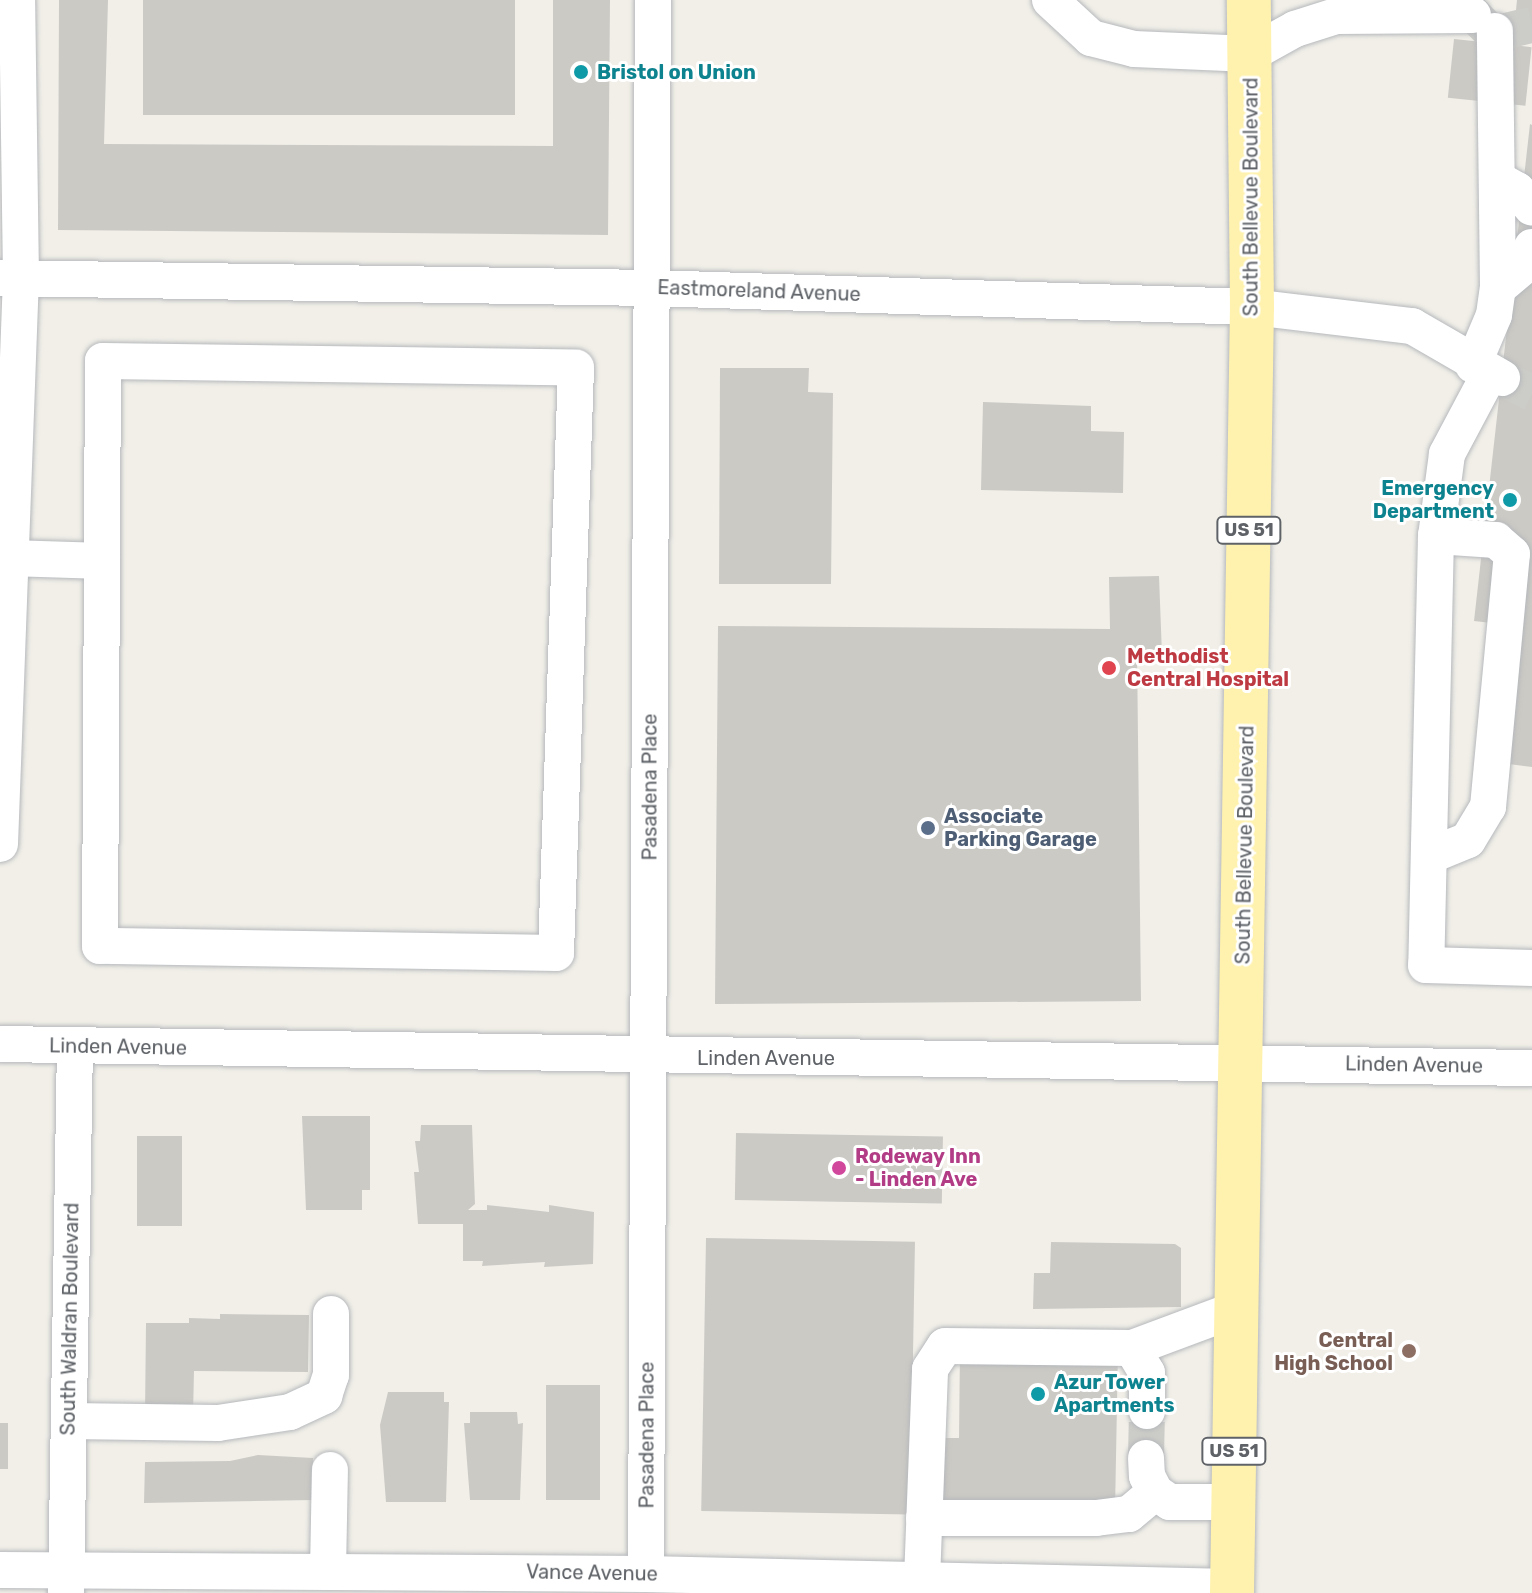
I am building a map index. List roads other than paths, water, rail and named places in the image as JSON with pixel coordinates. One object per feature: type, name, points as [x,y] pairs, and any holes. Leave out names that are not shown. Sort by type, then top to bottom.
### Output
[{"type":"main road","name":"South Bellevue Boulevard","points":[[1232,1590],[1252,307],[1249,0]]},
{"type":"street","points":[[0,844],[11,558],[10,278],[17,0]]},
{"type":"street","name":"Pasadena Place","points":[[646,1574],[653,0]]},
{"type":"street","points":[[1050,0],[1091,38],[1134,49],[1250,54],[1295,29],[1336,16],[1484,23],[1497,179],[1498,288],[1488,372],[1447,454],[1436,536],[1426,965],[1532,968]]},
{"type":"street","points":[[1497,179],[1517,190],[1532,208]]},
{"type":"street","points":[[1498,288],[1523,267],[1532,247]]},
{"type":"street","name":"Eastmoreland Avenue","points":[[10,278],[651,288],[1252,307],[1412,326],[1488,372]]},
{"type":"street","points":[[103,361],[576,368],[556,953],[100,946],[102,561],[103,361]]},
{"type":"street","points":[[1429,856],[1468,840],[1488,807],[1512,554],[1496,540],[1436,536]]},
{"type":"street","points":[[11,558],[102,561]]},
{"type":"street","name":"Linden Avenue","points":[[0,1044],[650,1057],[1242,1061],[1532,1068]]},
{"type":"street","name":"South Waldran Boulevard","points":[[66,1581],[75,1046]]},
{"type":"street","points":[[922,1580],[930,1369],[945,1346],[1132,1348],[1237,1309]]},
{"type":"street","points":[[69,1421],[218,1423],[290,1412],[324,1396],[331,1375],[331,1314]]},
{"type":"street","points":[[1132,1348],[1147,1373],[1147,1411]]},
{"type":"street","points":[[1146,1458],[1155,1492],[1170,1502],[1233,1502]]},
{"type":"street","points":[[328,1571],[330,1470]]},
{"type":"street","points":[[924,1518],[1096,1518],[1129,1514],[1155,1492]]},
{"type":"street","name":"Vance Avenue","points":[[0,1570],[66,1581],[328,1571],[646,1574],[1232,1590]]},
{"type":"tunnel","points":[[1471,12],[1488,29],[1501,32],[1532,25]]},
{"type":"tunnel","points":[[1502,378],[1532,393]]},
{"type":"tunnel","points":[[1146,1458],[1147,1411]]},
{"type":"place","name":"Bristol on Union","points":[[581,72]]},
{"type":"place","name":"Emergency Department","points":[[1510,500]]},
{"type":"place","name":"Methodist Central Hospital","points":[[1109,668]]},
{"type":"place","name":"Associate Parking Garage","points":[[928,828]]},
{"type":"place","name":"Rodeway Inn - Linden Ave","points":[[839,1168]]},
{"type":"place","name":"Central High School","points":[[1409,1351]]},
{"type":"place","name":"Azur Tower Apartments","points":[[1038,1394]]}]
